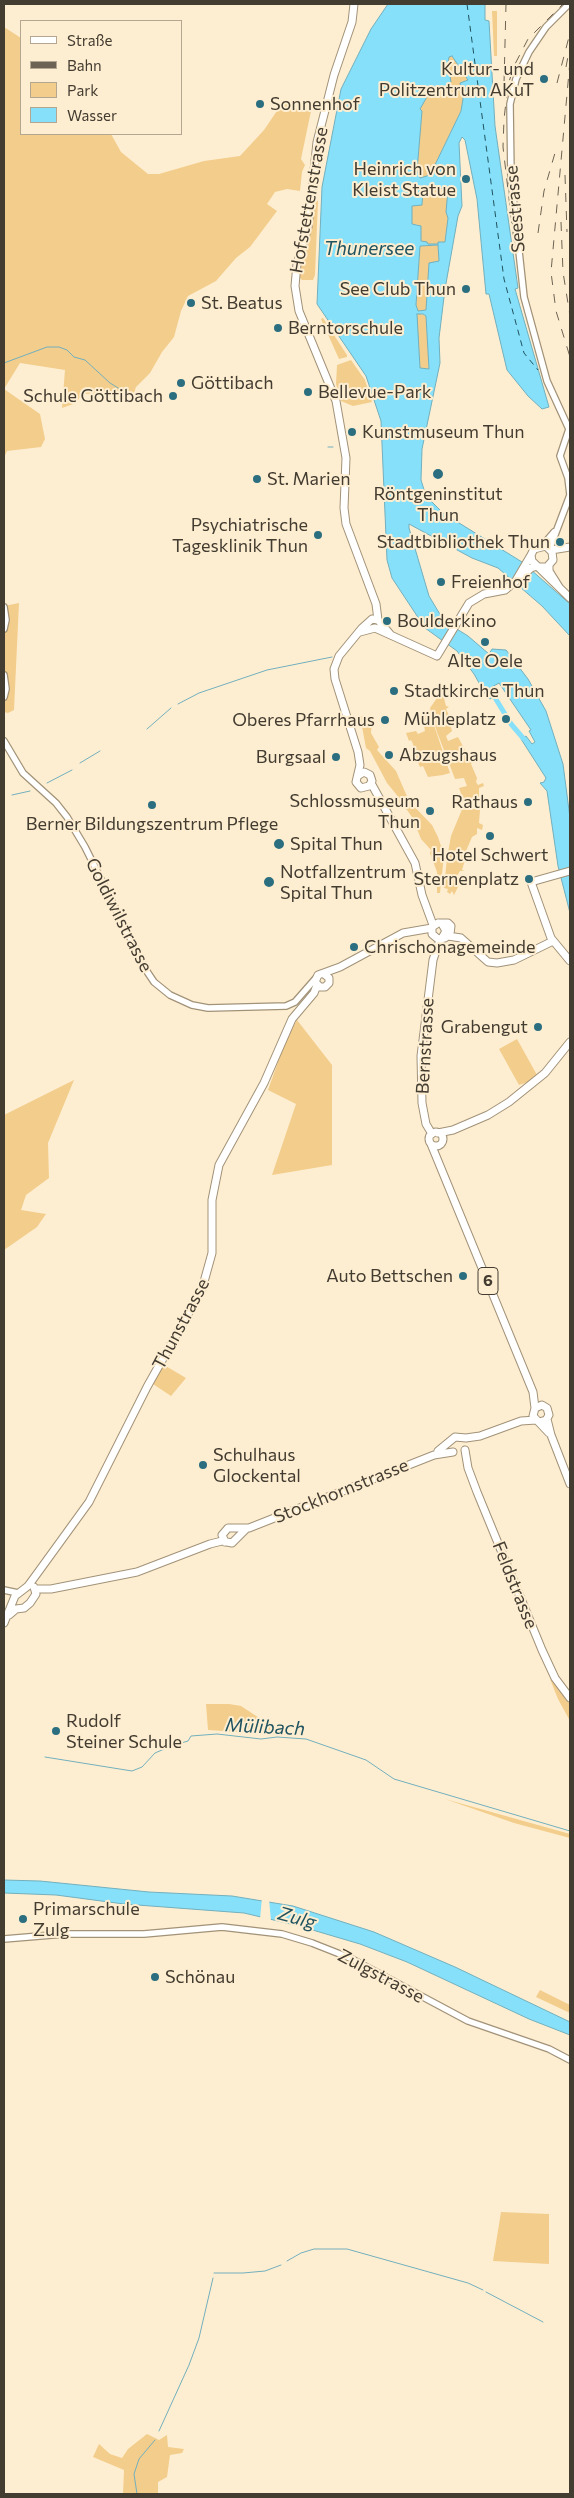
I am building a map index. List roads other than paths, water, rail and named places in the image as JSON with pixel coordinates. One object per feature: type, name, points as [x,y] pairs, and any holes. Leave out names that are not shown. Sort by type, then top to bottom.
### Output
[{"type":"main road","name":"Hofstettenstrasse","points":[[354,4],[352,22],[334,75],[318,142],[308,227],[297,264],[295,283],[299,311],[336,401],[346,462],[344,515],[373,597],[374,623]]},
{"type":"main road","points":[[569,548],[550,549],[542,546],[534,549],[531,554],[533,567],[570,598]]},
{"type":"main road","points":[[438,934],[422,895],[414,859],[379,799],[368,786],[357,784],[362,774],[334,674],[339,656],[360,632],[374,623],[390,634],[436,656],[471,601],[484,594],[505,590],[533,567],[551,563],[569,548]]},
{"type":"main road","points":[[550,549],[551,563],[549,571],[559,587]]},
{"type":"main road","points":[[362,774],[371,777],[368,786]]},
{"type":"main road","points":[[570,871],[531,882],[552,939],[570,961]]},
{"type":"main road","points":[[429,911],[451,928],[438,934]]},
{"type":"main road","points":[[438,934],[445,923]]},
{"type":"main road","points":[[318,985],[320,974],[340,966],[394,937],[417,930],[461,938],[492,963],[506,963],[552,939]]},
{"type":"main road","name":"Bernstrasse","points":[[434,956],[438,934]]},
{"type":"main road","name":"Bernstrasse","points":[[435,1133],[427,1126],[420,1074],[424,1016],[438,934]]},
{"type":"main road","points":[[318,985],[329,980],[340,966]]},
{"type":"main road","points":[[324,974],[329,980]]},
{"type":"main road","name":"Thunstrasse","points":[[33,1589],[40,1571],[92,1498],[147,1386],[202,1289],[211,1261],[212,1200],[218,1167],[264,1083],[289,1023],[300,1007],[315,998],[318,985]]},
{"type":"main road","points":[[438,1143],[429,1139],[435,1133],[453,1130],[497,1110],[521,1093],[552,1066],[570,1042]]},
{"type":"main road","points":[[438,1143],[453,1130]]},
{"type":"main road","points":[[435,1133],[438,1143]]},
{"type":"main road","name":"6","points":[[438,1143],[438,1159],[533,1392],[537,1408]]},
{"type":"main road","points":[[537,1408],[537,1421],[551,1435]]},
{"type":"main road","points":[[463,1438],[480,1436],[521,1421],[537,1408],[548,1410],[547,1418],[551,1435],[570,1484]]},
{"type":"main road","points":[[521,1421],[537,1421],[547,1418]]},
{"type":"main road","points":[[466,1448],[480,1436]]},
{"type":"main road","name":"Stockhornstrasse","points":[[236,1533],[434,1454],[450,1443],[455,1437],[463,1438]]},
{"type":"main road","name":"Feldstrasse","points":[[463,1438],[468,1468],[548,1664],[558,1683],[570,1698]]},
{"type":"main road","points":[[450,1443],[455,1452]]},
{"type":"main road","name":"Stockhornstrasse","points":[[434,1454],[455,1452],[466,1448]]},
{"type":"main road","name":"Feldstrasse","points":[[455,1452],[468,1468]]},
{"type":"main road","points":[[226,1529],[236,1533],[232,1543],[224,1538],[226,1529]]},
{"type":"main road","points":[[5,1620],[15,1598],[33,1589],[51,1589],[137,1572],[224,1538]]},
{"type":"main road","points":[[5,1620],[18,1608],[26,1607],[33,1589]]},
{"type":"main road","points":[[15,1598],[18,1608]]},
{"type":"street","name":"Seestrasse","points":[[555,530],[570,495],[568,478],[560,457],[569,434],[568,424],[547,381],[524,297],[510,166],[511,100],[516,79],[540,35],[569,4]]},
{"type":"street","points":[[542,546],[555,530]]},
{"type":"street","points":[[550,549],[555,530]]},
{"type":"street","points":[[4,607],[6,620],[4,629]]},
{"type":"street","points":[[4,675],[6,689],[4,697]]},
{"type":"street","name":"Goldiwilstrasse","points":[[4,741],[23,773],[56,803],[67,817],[85,847],[142,963],[152,979],[164,991],[176,999],[192,1005],[219,1008],[288,1005],[305,990],[318,985]]},
{"type":"street","points":[[4,1590],[15,1598]]},
{"type":"street","name":"Zulgstrasse","points":[[4,1939],[64,1934],[138,1935],[222,1927],[282,1934],[350,1958],[474,2024],[549,2049],[570,2060]]},
{"type":"water","name":"Thunersee","points":[[388,4],[485,4],[485,20],[489,21],[495,126],[518,288],[515,289],[549,407],[542,409],[528,396],[507,370],[489,294],[486,294],[477,199],[465,140],[462,137],[459,143],[462,206],[458,216],[445,289],[439,338],[440,363],[422,449],[421,480],[426,496],[443,513],[522,562],[570,604],[570,636],[542,606],[498,568],[472,558],[409,524],[409,528],[429,596],[444,621],[468,636],[489,654],[492,649],[506,650],[528,679],[546,711],[563,764],[570,818],[570,913],[558,866],[547,791],[540,783],[544,782],[546,778],[521,739],[526,736],[532,744],[535,742],[529,731],[531,730],[499,683],[492,687],[496,695],[490,699],[487,697],[474,674],[457,651],[425,628],[392,578],[387,560],[381,421],[366,376],[317,304],[322,187],[341,89],[371,29]],"holes":[[[452,56],[468,80],[460,83],[463,99],[461,111],[433,169],[427,176],[420,178],[417,171],[422,111],[420,109],[428,95],[430,97],[451,82],[449,57]],[[423,187],[448,189],[446,212],[448,218],[445,242],[428,244],[421,241],[421,226],[412,224],[412,206],[422,205]],[[438,245],[439,261],[429,263],[426,310],[418,311],[416,305],[420,246]],[[417,314],[426,316],[429,369],[420,368]]]},
{"type":"water","name":"Zulg","points":[[4,1880],[40,1881],[149,1892],[232,1896],[293,1906],[374,1932],[455,1967],[570,2022],[570,2035],[529,2019],[407,1962],[360,1944],[299,1926],[244,1913],[124,1904],[56,1895],[4,1893]]},
{"type":"waterway","points":[[4,363],[47,347],[59,347],[67,350],[74,357],[85,360],[110,383],[123,391]]},
{"type":"waterway","name":"Göttibach","points":[[328,447],[333,447]]},
{"type":"waterway","points":[[178,704],[199,693],[267,670],[332,657]]},
{"type":"waterway","points":[[494,696],[511,724],[523,738]]},
{"type":"waterway","points":[[147,729],[171,708]]},
{"type":"waterway","points":[[80,763],[100,751]]},
{"type":"waterway","points":[[47,783],[72,770]]},
{"type":"waterway","points":[[12,795],[30,791]]},
{"type":"waterway","name":"Mülibach","points":[[45,1757],[132,1771],[142,1767],[155,1753],[188,1741],[191,1736],[217,1734],[261,1739],[277,1737],[306,1739],[366,1760],[394,1779],[570,1831]]},
{"type":"waterway","points":[[287,2261],[301,2253],[314,2249],[347,2249],[468,2283],[483,2290]]},
{"type":"waterway","points":[[214,2273],[265,2271],[281,2265]]},
{"type":"waterway","points":[[159,2431],[199,2338],[213,2278]]},
{"type":"waterway","points":[[486,2292],[543,2322]]},
{"type":"waterway","points":[[137,2494],[134,2474],[139,2459],[155,2440]]},
{"type":"railway","points":[[504,84],[506,4]]},
{"type":"railway","points":[[514,241],[503,147],[508,85],[514,66],[528,39],[563,4]]},
{"type":"railway","points":[[557,83],[570,33]]},
{"type":"railway","points":[[566,67],[570,46]]},
{"type":"railway","points":[[570,61],[551,272],[556,311],[570,357]]},
{"type":"railway","points":[[538,233],[544,191],[557,146]]},
{"type":"railway","points":[[565,175],[567,232]]},
{"type":"railway","points":[[561,222],[563,272],[570,316]]},
{"type":"place","name":"Kultur- und Politzentrum AKuT","points":[[544,79]]},
{"type":"place","name":"Sonnenhof","points":[[260,104]]},
{"type":"place","name":"Heinrich von Kleist Statue","points":[[466,179]]},
{"type":"place","name":"See Club Thun","points":[[466,289]]},
{"type":"place","name":"St. Beatus","points":[[191,303]]},
{"type":"place","name":"Berntorschule","points":[[278,328]]},
{"type":"place","name":"Göttibach","points":[[181,383]]},
{"type":"place","name":"Bellevue-Park","points":[[308,392]]},
{"type":"place","name":"Schule Göttibach","points":[[173,396]]},
{"type":"place","name":"Kunstmuseum Thun","points":[[352,432]]},
{"type":"place","name":"Röntgeninstitut Thun","points":[[438,474]]},
{"type":"place","name":"St. Marien","points":[[257,479]]},
{"type":"place","name":"Psychiatrische Tagesklinik Thun","points":[[318,535]]},
{"type":"place","name":"Stadtbibliothek Thun","points":[[560,542]]},
{"type":"place","name":"Freienhof","points":[[441,582]]},
{"type":"place","name":"Boulderkino","points":[[387,621]]},
{"type":"place","name":"Alte Oele","points":[[485,642]]},
{"type":"place","name":"Stadtkirche Thun","points":[[394,691]]},
{"type":"place","name":"Mühleplatz","points":[[506,719]]},
{"type":"place","name":"Oberes Pfarrhaus","points":[[385,720]]},
{"type":"place","name":"Abzugshaus","points":[[389,755]]},
{"type":"place","name":"Burgsaal","points":[[336,757]]},
{"type":"place","name":"Rathaus","points":[[528,802]]},
{"type":"place","name":"Berner Bildungszentrum Pflege","points":[[152,805]]},
{"type":"place","name":"Schlossmuseum Thun","points":[[430,811]]},
{"type":"place","name":"Hotel Schwert","points":[[490,836]]},
{"type":"place","name":"Spital Thun","points":[[279,844]]},
{"type":"place","name":"Sternenplatz","points":[[529,879]]},
{"type":"place","name":"Notfallzentrum Spital Thun","points":[[269,882]]},
{"type":"place","name":"Chrischonagemeinde","points":[[354,947]]},
{"type":"place","name":"Grabengut","points":[[538,1027]]},
{"type":"place","name":"Auto Bettschen","points":[[463,1276]]},
{"type":"place","name":"Schulhaus Glockental","points":[[203,1465]]},
{"type":"place","name":"Rudolf Steiner Schule","points":[[56,1731]]},
{"type":"place","name":"Primarschule Zulg","points":[[23,1919]]},
{"type":"place","name":"Schönau","points":[[155,1977]]}]
